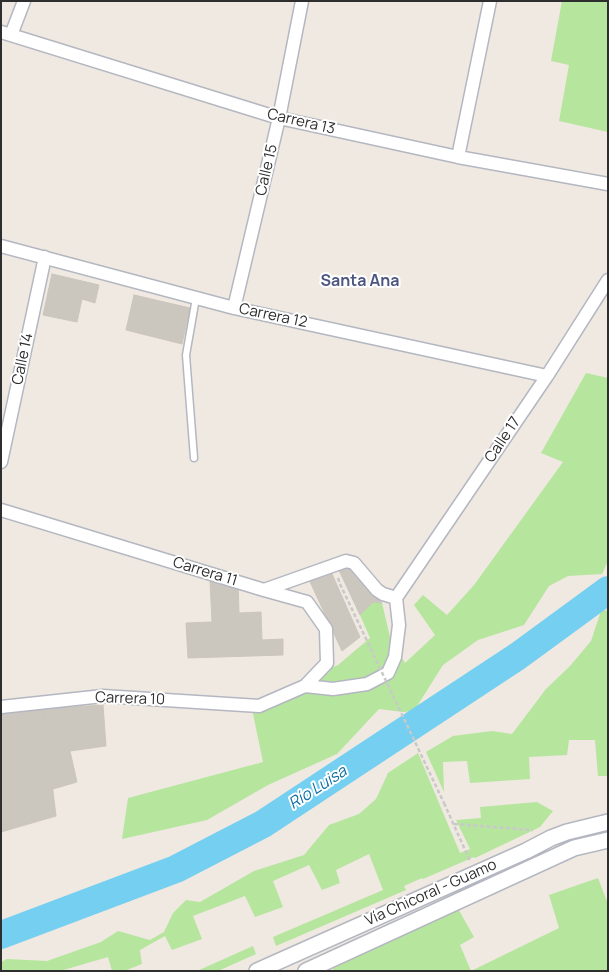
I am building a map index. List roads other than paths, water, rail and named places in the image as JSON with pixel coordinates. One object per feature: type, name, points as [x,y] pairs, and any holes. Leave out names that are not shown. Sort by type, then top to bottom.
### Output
[{"type":"street","points":[[6,34],[24,1]]},
{"type":"street","name":"Calle 15","points":[[234,308],[279,118],[302,1]]},
{"type":"street","points":[[458,157],[490,1]]},
{"type":"street","name":"Carrera 13","points":[[6,34],[279,118],[458,157],[608,184]]},
{"type":"street","name":"Carrera 12","points":[[1,246],[234,308],[547,376]]},
{"type":"street","name":"Calle 14","points":[[1,462],[45,257]]},
{"type":"street","name":"Calle 17","points":[[396,598],[547,376],[608,280]]},
{"type":"street","name":"Carrera 11","points":[[1,510],[307,602],[326,629],[328,663],[305,686]]},
{"type":"street","points":[[264,590],[346,562],[354,564],[377,590],[396,598],[399,626],[395,657],[388,673],[367,684],[333,689],[305,686]]},
{"type":"street","name":"Carrera 10","points":[[1,707],[103,696],[259,706],[305,686]]},
{"type":"street","name":"Vía Chicoral - Guamo","points":[[257,971],[280,966],[419,899],[559,835],[608,822]]},
{"type":"street","name":"Vía Chicoral - Guamo","points":[[306,971],[574,848],[608,840]]},
{"type":"street","points":[[526,851],[532,867]]},
{"type":"street","points":[[419,899],[426,916]]},
{"type":"lane","points":[[194,458],[186,355],[196,298]]},
{"type":"waterway","name":"Río Luisa","points":[[1,935],[176,869],[263,824],[518,656],[608,590]]},
{"type":"district","name":"Santa Ana","points":[[360,282]]}]
